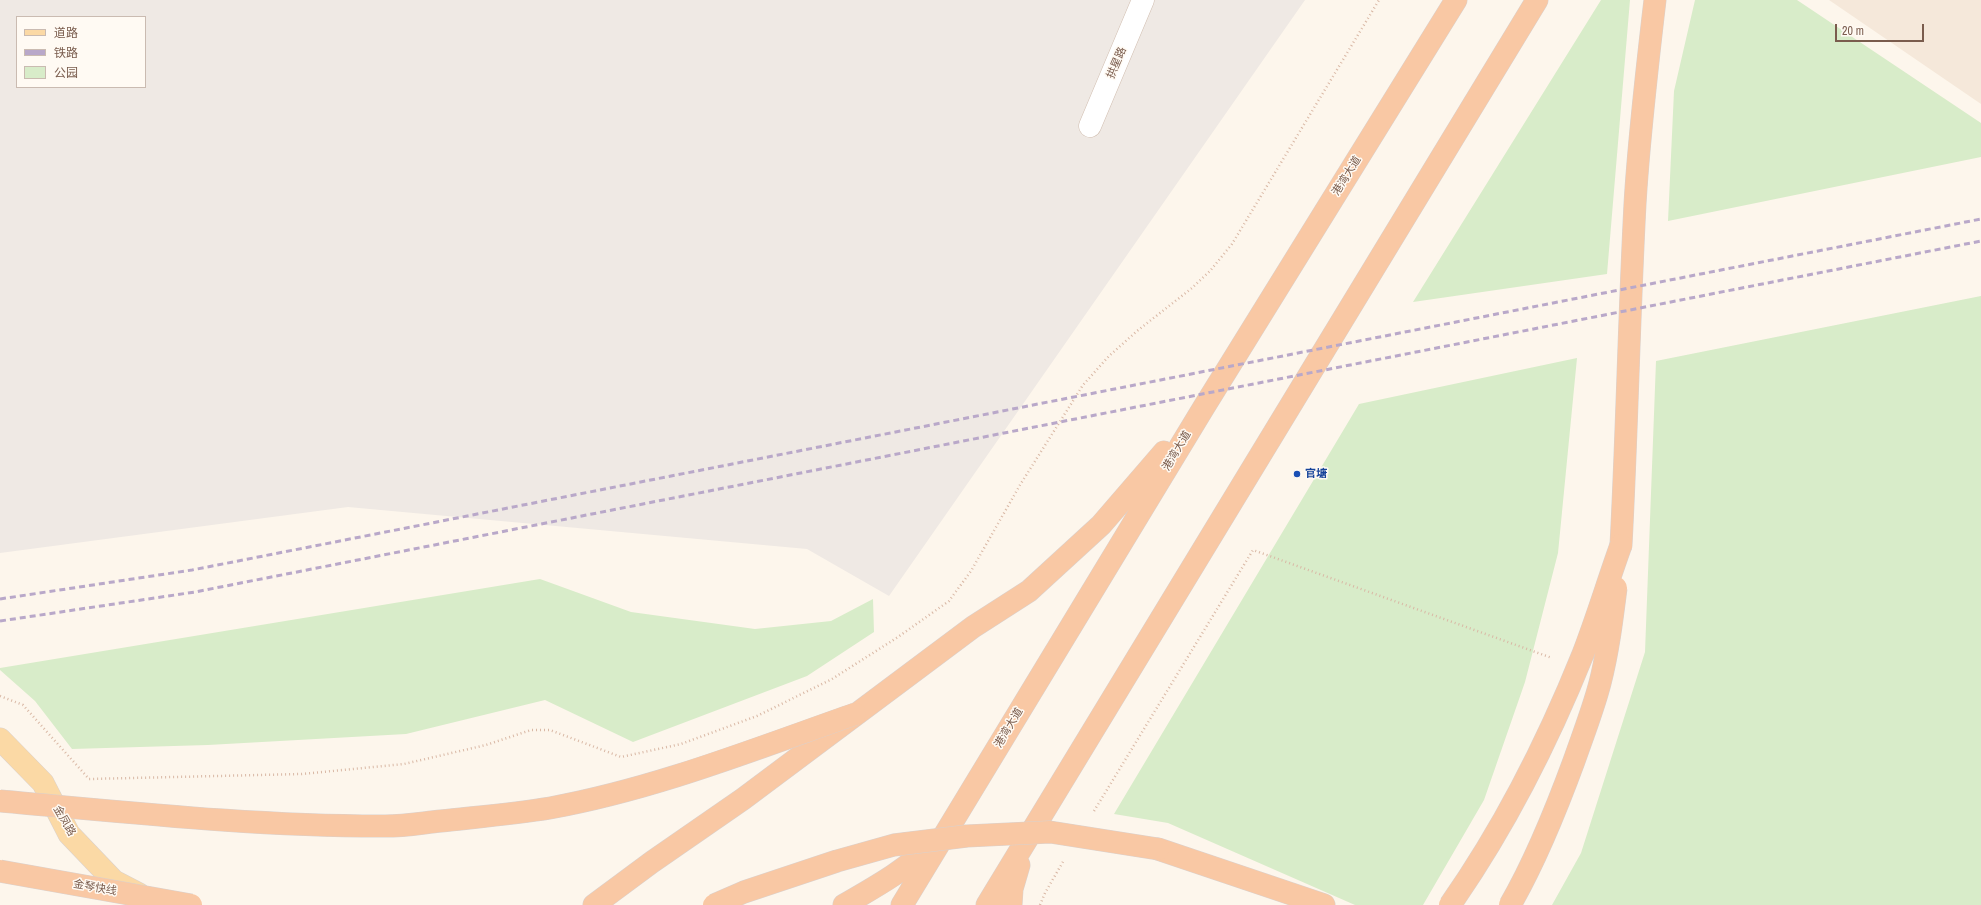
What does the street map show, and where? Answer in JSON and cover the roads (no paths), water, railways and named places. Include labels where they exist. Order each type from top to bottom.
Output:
[{"type":"highway","name":"港湾大道","points":[[902,905],[1204,407],[1456,0]]},
{"type":"highway","points":[[987,905],[1537,0]]},
{"type":"highway","points":[[1510,905],[1538,848],[1563,790],[1600,683],[1609,639],[1621,545],[1628,415],[1635,204],[1646,76],[1655,0]]},
{"type":"highway","points":[[594,905],[652,862],[743,799],[973,627],[1029,592],[1101,525],[1204,407]]},
{"type":"highway","points":[[1450,905],[1463,886],[1530,773],[1583,654],[1621,545]]},
{"type":"highway","points":[[0,801],[197,818],[302,823],[382,826],[441,821],[549,808],[629,791],[707,766],[855,714]]},
{"type":"highway","points":[[844,905],[880,884],[916,860],[949,827]]},
{"type":"highway","points":[[714,905],[744,892],[837,861],[894,845],[967,836],[1050,832],[1158,849],[1324,905]]},
{"type":"highway","points":[[1011,905],[1012,889],[1027,840]]},
{"type":"highway","name":"金琴快线","points":[[0,871],[191,905]]},
{"type":"main road","name":"金凤路","points":[[0,739],[43,783],[69,834],[114,881],[159,905]]},
{"type":"street","name":"拱星路","points":[[1090,126],[1143,0]]},
{"type":"railway","points":[[0,599],[192,570],[1981,219]]},
{"type":"railway","points":[[0,621],[195,592],[1981,241]]},
{"type":"place","name":"官塘","points":[[1297,474]]}]
